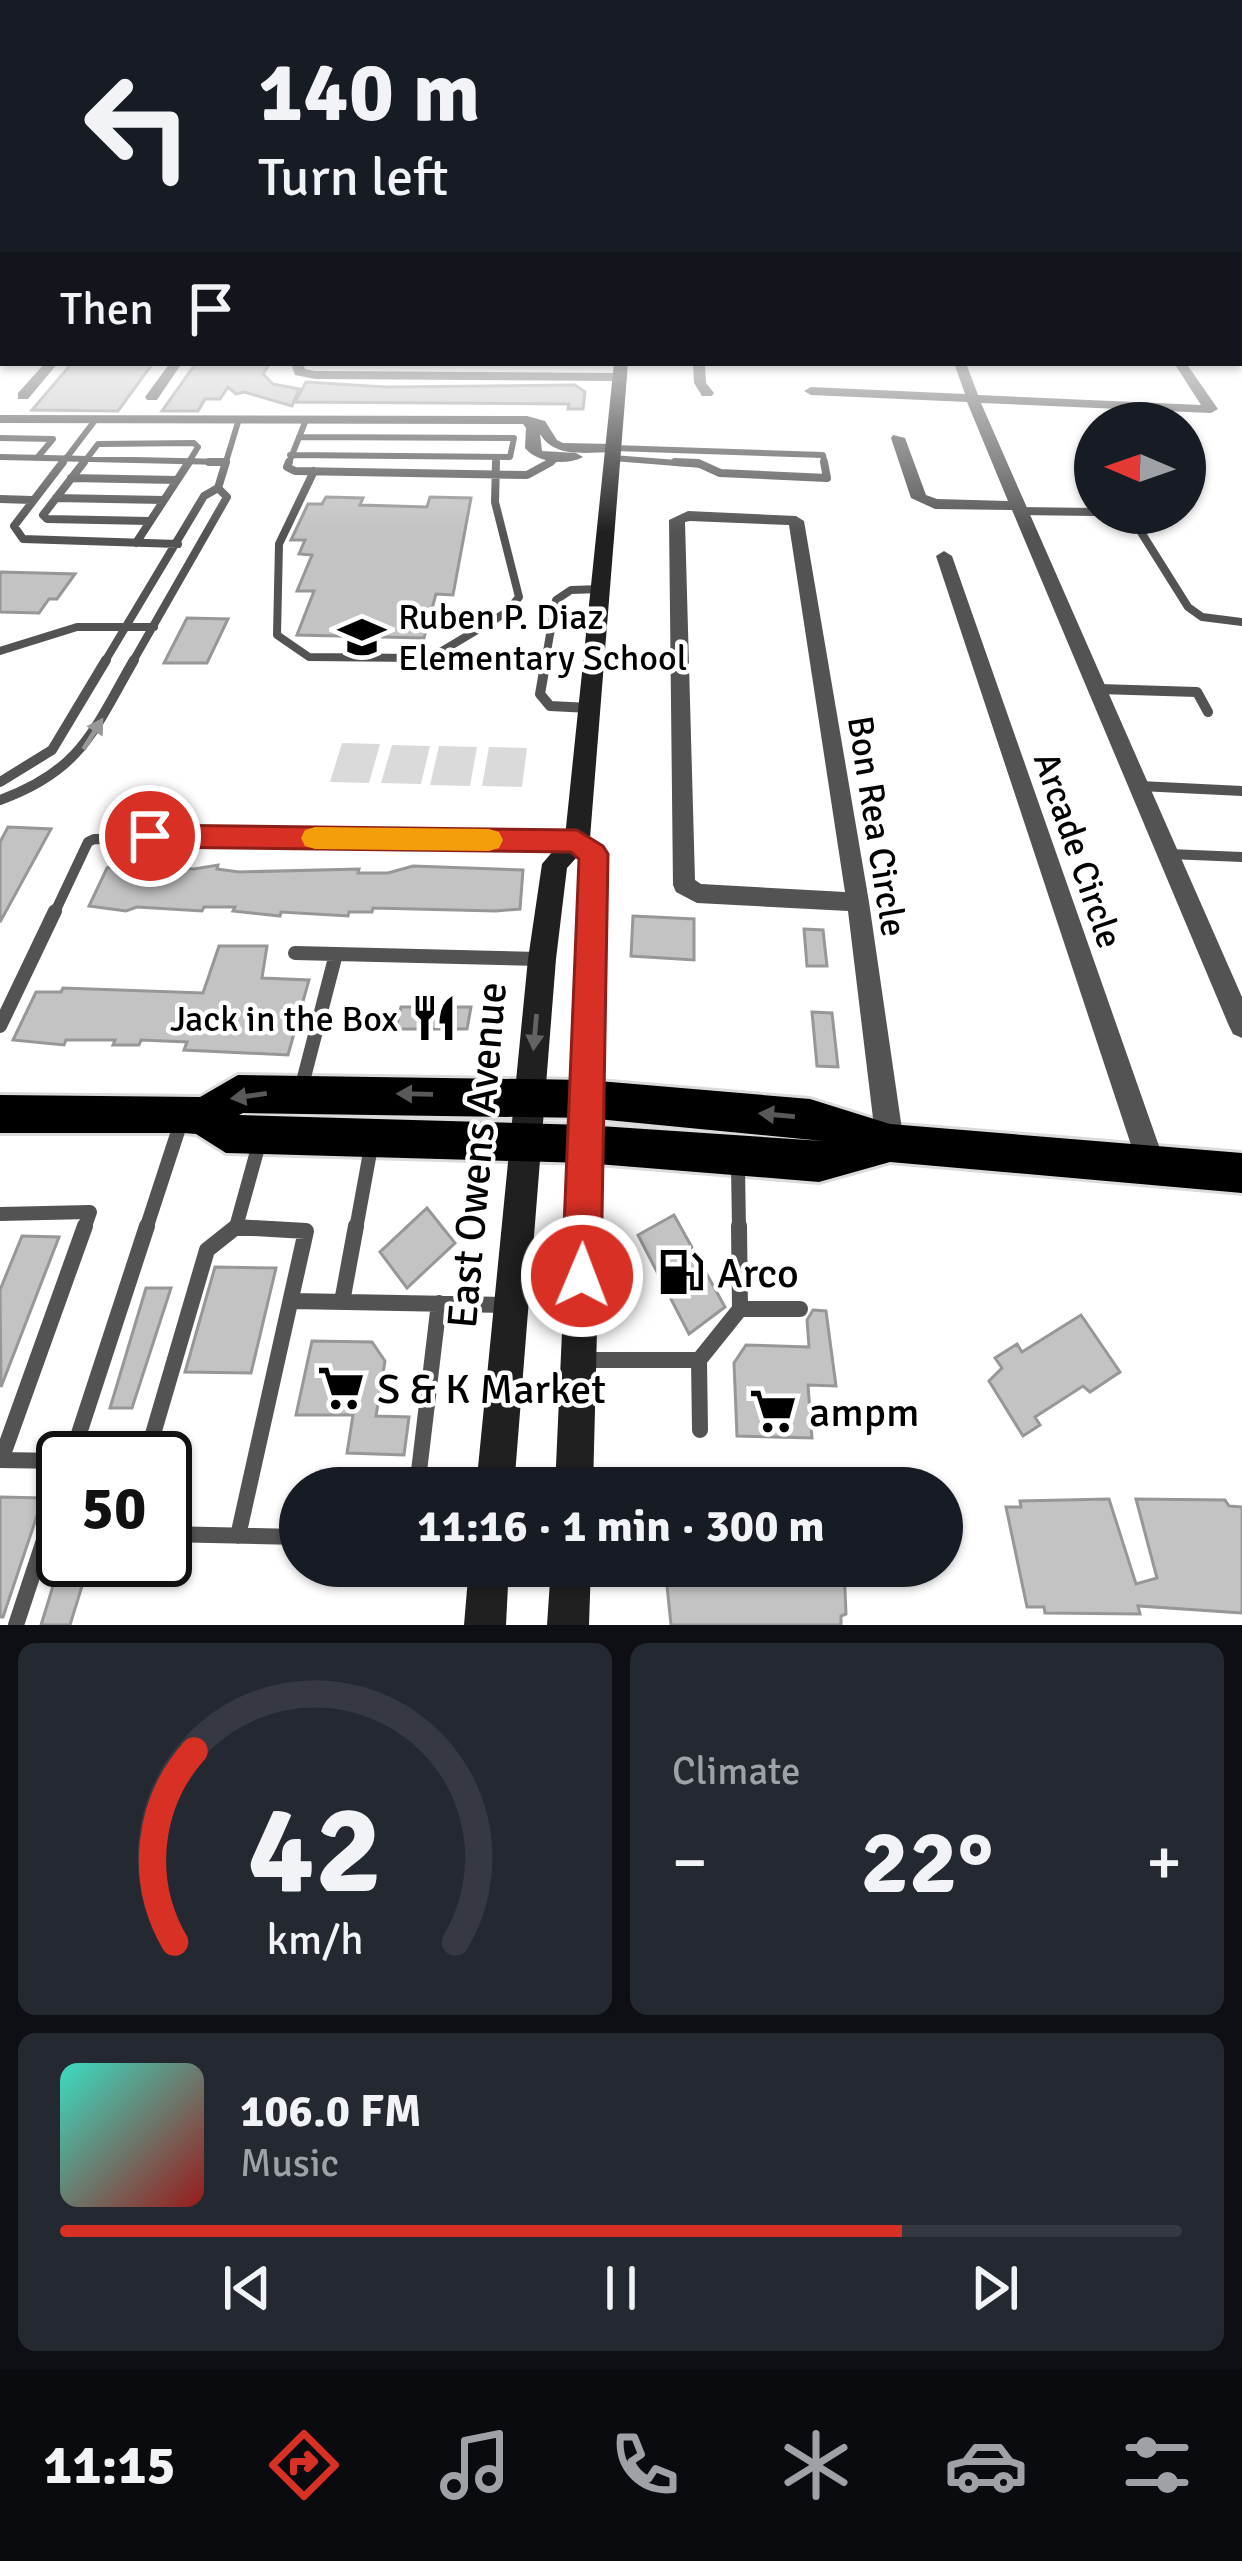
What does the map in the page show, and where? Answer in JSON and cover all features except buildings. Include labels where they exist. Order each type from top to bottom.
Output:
[{"type":"main road","name":"East Owens Avenue","points":[[497,1467],[542,959],[555,864],[577,841],[619,382]]},
{"type":"main road","name":"East Owens Avenue","points":[[575,1467],[596,860],[577,841]]},
{"type":"main road","points":[[0,1114],[194,1115],[238,1094],[529,1095],[810,1118],[890,1143],[1242,1173]]},
{"type":"main road","points":[[194,1115],[226,1134],[585,1144],[819,1162],[890,1143]]},
{"type":"main road","points":[[485,1625],[488,1587]]},
{"type":"main road","points":[[568,1625],[570,1587]]},
{"type":"street","points":[[23,396],[35,382]]},
{"type":"street","points":[[152,397],[163,382]]},
{"type":"street","points":[[700,382],[707,393]]},
{"type":"street","points":[[967,382],[1241,1021]]},
{"type":"street","points":[[811,392],[1211,409],[1193,382]]},
{"type":"street","points":[[0,419],[526,421],[540,424],[552,443],[561,447],[613,453]]},
{"type":"street","points":[[526,421],[533,428],[532,448],[556,459],[613,453]]},
{"type":"street","points":[[898,438],[919,498],[934,504],[1019,508]]},
{"type":"street","name":"Bon Rea Circle","points":[[858,902],[697,893],[683,885],[677,520],[688,516],[796,521],[858,902],[890,1143]]},
{"type":"street","name":"Arcade Circle","points":[[944,556],[1152,1166]]},
{"type":"lane","points":[[96,419],[14,526],[23,539],[178,544]]},
{"type":"lane","points":[[0,782],[52,750],[204,496],[218,488],[239,419]]},
{"type":"lane","points":[[306,420],[287,467],[527,475],[556,459]]},
{"type":"lane","points":[[290,455],[510,457],[514,438],[298,437]]},
{"type":"lane","points":[[0,438],[53,439],[37,458]]},
{"type":"lane","points":[[136,543],[189,461],[197,447],[194,443],[98,444],[43,515],[47,519],[150,521]]},
{"type":"lane","points":[[613,453],[824,455],[827,478],[720,473],[698,463],[613,453]]},
{"type":"lane","points":[[0,457],[225,462]]},
{"type":"lane","points":[[314,471],[279,544],[277,635],[309,657],[419,658],[442,651],[507,613],[520,596],[495,502],[496,457]]},
{"type":"lane","points":[[71,478],[177,480]]},
{"type":"lane","points":[[0,800],[22,792],[79,756],[227,497],[218,488]]},
{"type":"lane","points":[[56,498],[164,500]]},
{"type":"lane","points":[[0,499],[32,500]]},
{"type":"lane","points":[[1019,508],[1074,511]]},
{"type":"lane","points":[[1142,534],[1187,607],[1202,617],[1242,622]]},
{"type":"lane","points":[[590,708],[550,706],[540,694],[556,600],[571,590],[601,589]]},
{"type":"lane","points":[[0,651],[77,627],[154,627]]},
{"type":"lane","points":[[1100,689],[1197,692],[1208,712]]},
{"type":"lane","points":[[1140,786],[1242,791]]},
{"type":"lane","points":[[0,1026],[88,842],[94,839],[577,841]]},
{"type":"lane","points":[[1169,854],[1242,857]]},
{"type":"lane","points":[[295,953],[542,959]]},
{"type":"lane","points":[[300,1093],[336,955]]},
{"type":"lane","points":[[77,1431],[194,1115]]},
{"type":"lane","points":[[154,1431],[207,1250],[236,1227],[262,1135]]},
{"type":"lane","points":[[342,1302],[372,1138]]},
{"type":"lane","points":[[700,1430],[699,1360],[740,1309],[738,1156]]},
{"type":"lane","points":[[2,1218],[90,1212],[0,1460],[36,1459]]},
{"type":"lane","points":[[236,1227],[305,1232],[238,1536]]},
{"type":"lane","points":[[292,1300],[509,1305]]},
{"type":"lane","points":[[419,1467],[439,1303]]},
{"type":"lane","points":[[740,1309],[800,1309]]},
{"type":"lane","points":[[580,1360],[699,1360]]},
{"type":"lane","points":[[192,1535],[279,1537]]},
{"type":"lane","points":[[16,1625],[36,1565]]},
{"type":"shaded area","points":[[342,743],[380,744],[369,783],[330,782]]},
{"type":"shaded area","points":[[392,745],[430,746],[421,784],[381,783]]},
{"type":"shaded area","points":[[439,746],[477,747],[470,786],[430,785]]},
{"type":"shaded area","points":[[489,747],[527,748],[522,787],[482,786]]},
{"type":"slow traffic","points":[[315,838],[489,840]]},
{"type":"place","name":"Ruben P. Diaz Elementary School","points":[[362,637]]},
{"type":"place","name":"Jack in the Box","points":[[434,1018]]},
{"type":"place","name":"Arco","points":[[681,1272]]},
{"type":"place","name":"S & K Market","points":[[341,1388]]},
{"type":"place","name":"ampm","points":[[773,1411]]},
{"type":"route","points":[[150,836],[577,841],[593,854],[582,1276]]}]
